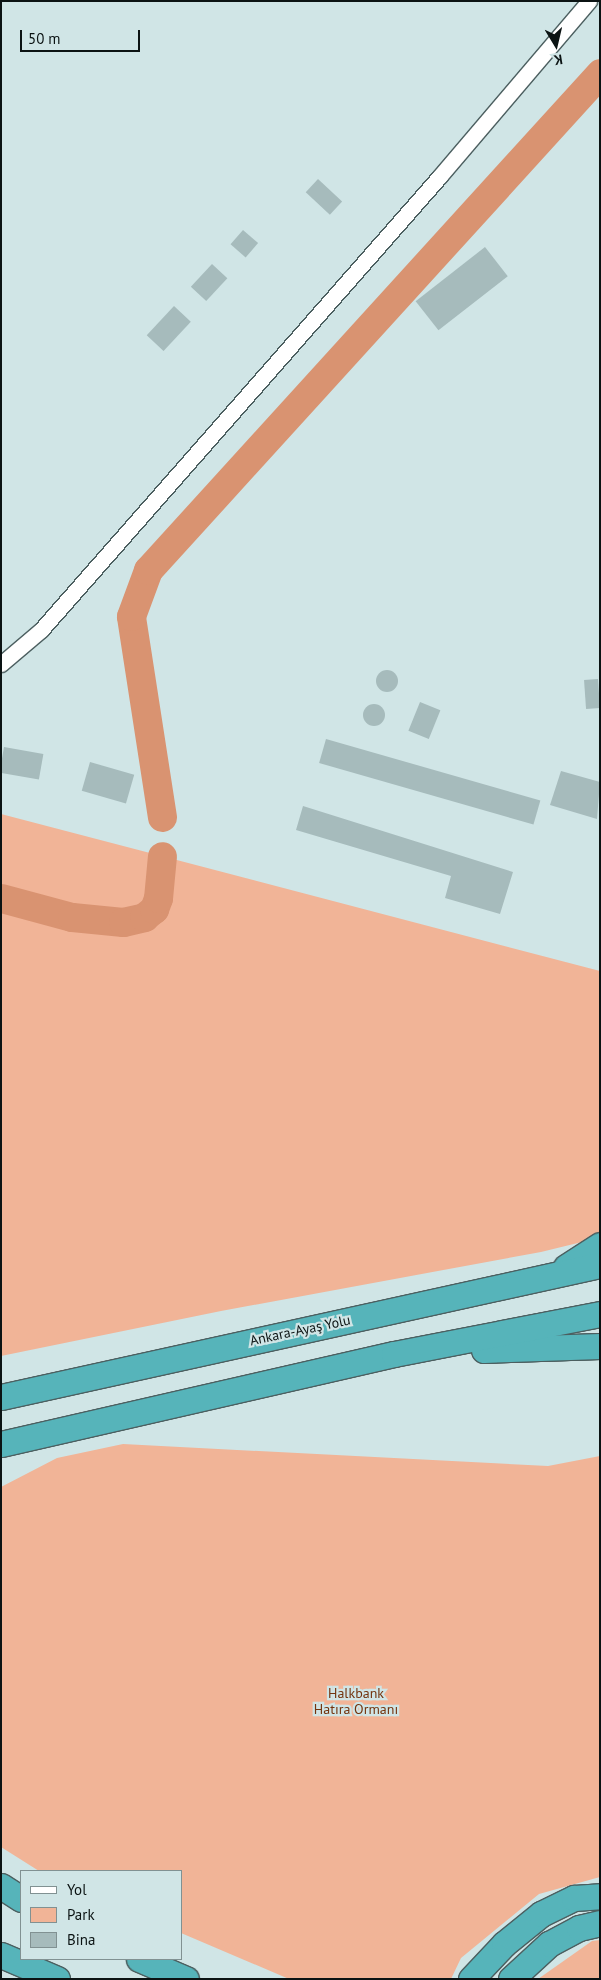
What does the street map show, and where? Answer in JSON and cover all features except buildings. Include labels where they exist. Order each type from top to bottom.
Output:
[{"type":"highway","points":[[552,1275],[600,1245]]},
{"type":"highway","name":"Ankara-Ayaş Yolu","points":[[1,1397],[600,1265]]},
{"type":"highway","points":[[1,1444],[78,1428],[394,1354],[600,1314]]},
{"type":"highway","points":[[394,1354],[600,1346]]},
{"type":"highway","points":[[1,1386],[116,1371]]},
{"type":"highway","points":[[1,1454],[78,1428]]},
{"type":"highway","points":[[1,1886],[20,1898]]},
{"type":"highway","points":[[472,1979],[504,1944],[540,1914],[574,1898],[600,1896]]},
{"type":"highway","points":[[1,1900],[20,1909]]},
{"type":"highway","points":[[511,1979],[549,1944],[579,1928],[600,1923]]},
{"type":"highway","points":[[1,1955],[57,1979]]},
{"type":"highway","points":[[141,1960],[186,1979]]},
{"type":"street","points":[[1,664],[54,616],[440,176],[589,1]]},
{"type":"green space","points":[[1,814],[600,971],[600,1232],[590,1240],[541,1252],[221,1311],[1,1356]]},
{"type":"green space","name":"Halkbank Hatıra Ormanı","points":[[123,1444],[548,1466],[600,1456],[600,1877],[539,1894],[461,1958],[451,1979],[289,1979],[182,1933],[182,1870],[37,1870],[1,1847],[1,1487],[57,1458]]},
{"type":"green space","points":[[600,1940],[600,1979],[538,1979],[592,1941]]},
{"type":"waterway","points":[[162,817],[131,616],[148,570],[600,73]]},
{"type":"waterway","points":[[1,898],[72,917],[123,922],[144,917],[154,909],[158,898],[162,856]]}]
